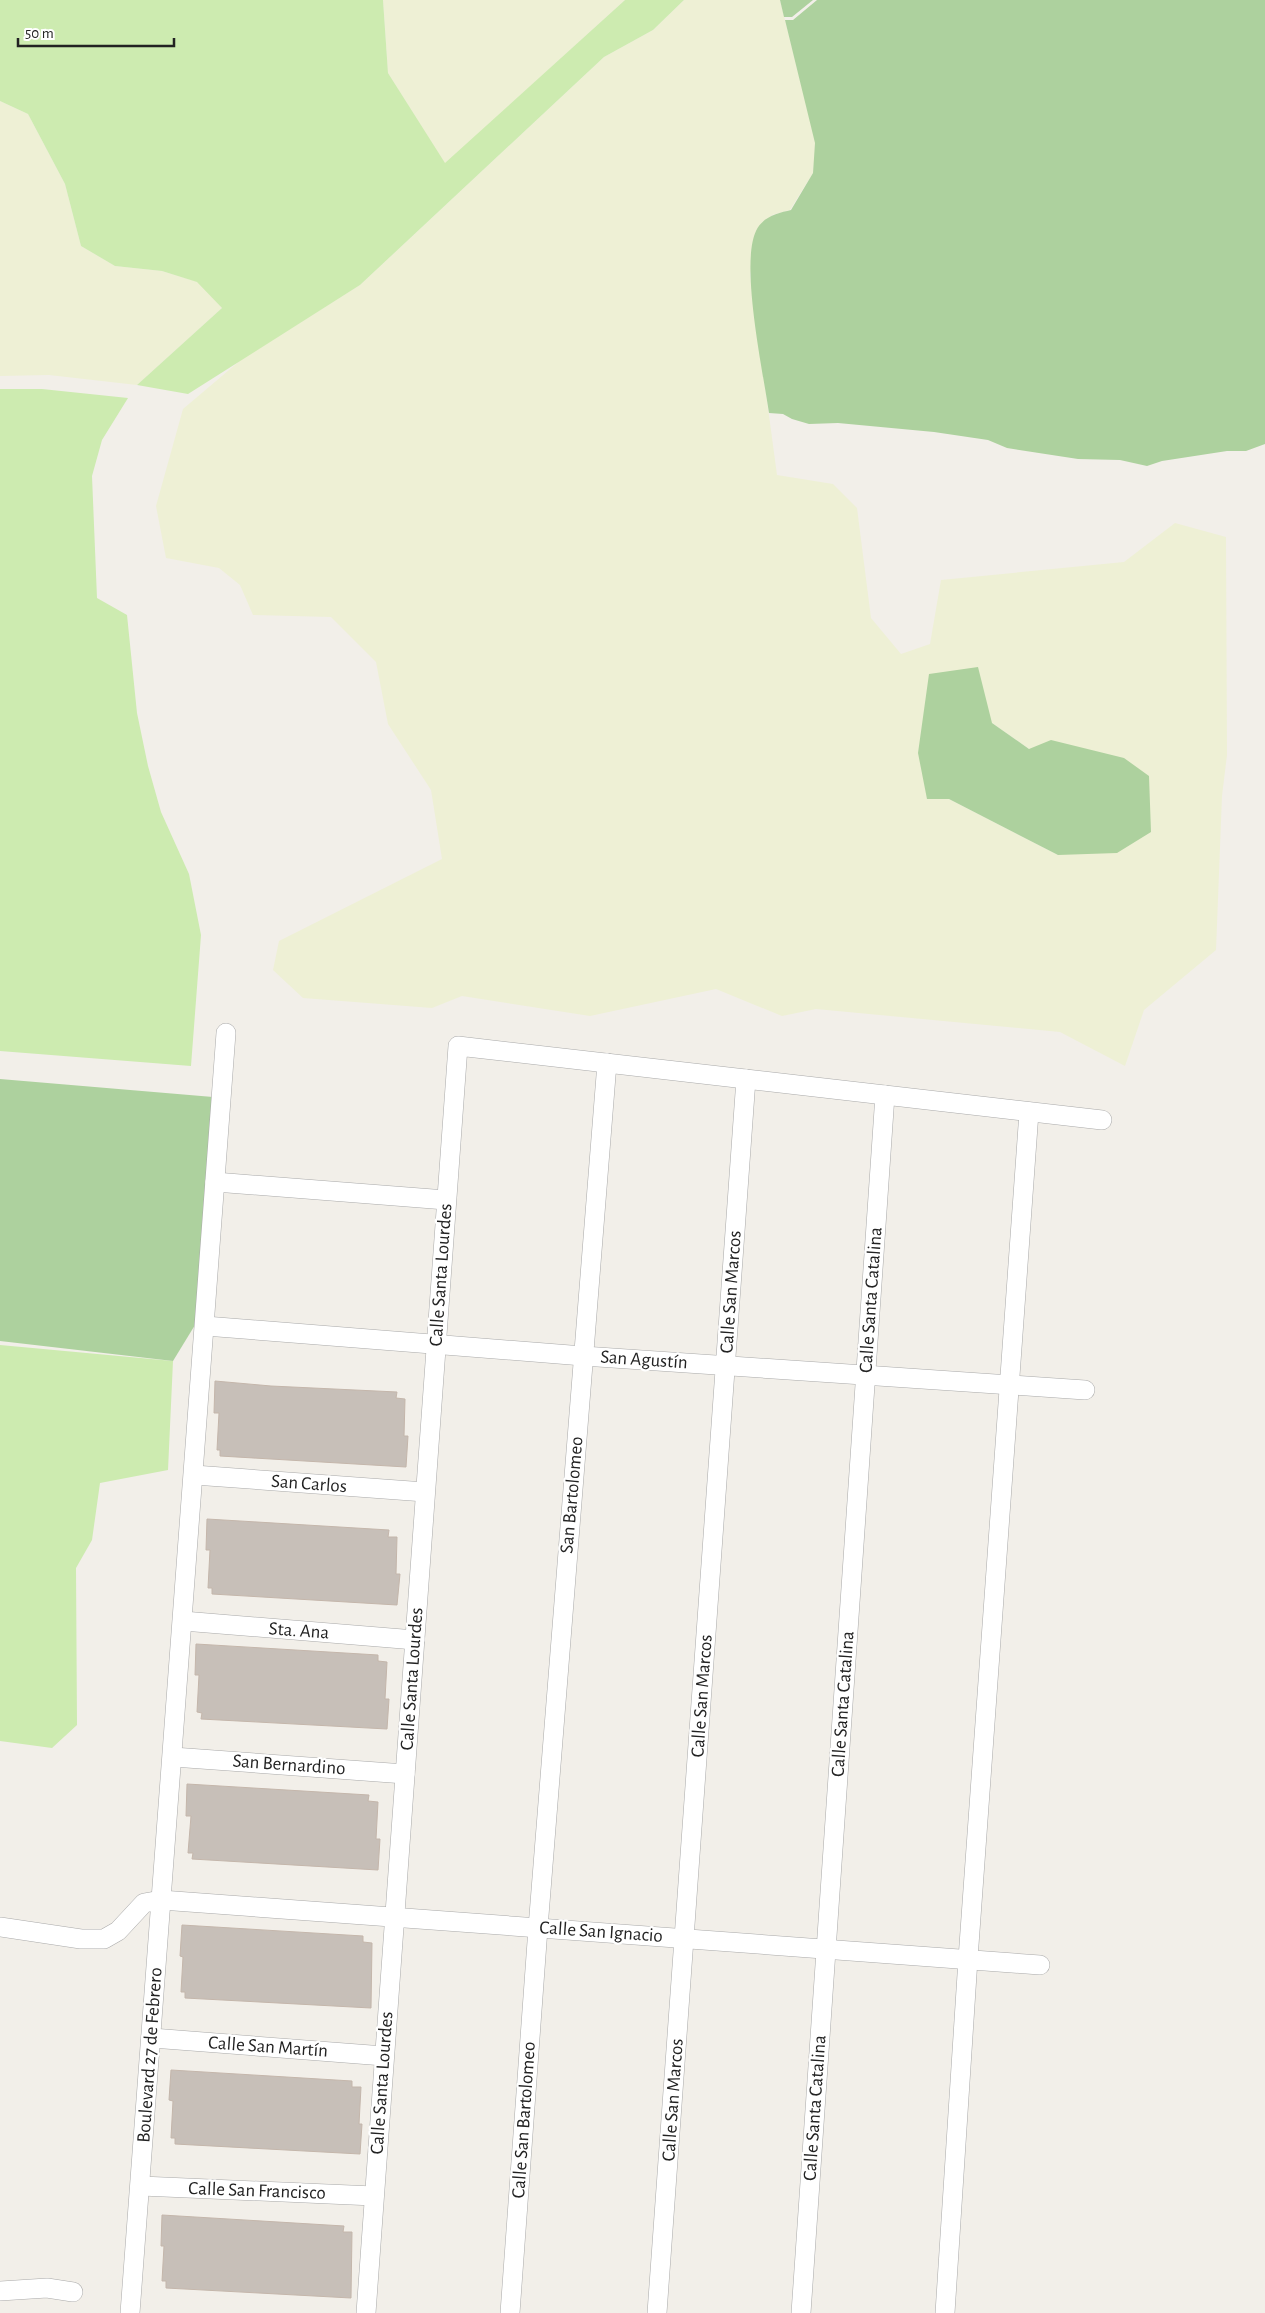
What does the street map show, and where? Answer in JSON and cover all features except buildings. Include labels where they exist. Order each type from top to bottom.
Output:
[{"type":"street","name":"Boulevard 27 de Febrero","points":[[130,2313],[226,1033]]},
{"type":"street","name":"Calle Santa Lourdes","points":[[366,2313],[458,1046],[607,1063]]},
{"type":"street","points":[[607,1063],[1102,1120]]},
{"type":"street","name":"San Bartolomeo","points":[[538,1928],[607,1063]]},
{"type":"street","name":"Calle San Marcos","points":[[658,2313],[746,1079]]},
{"type":"street","name":"Calle Santa Catalina","points":[[801,2313],[885,1096]]},
{"type":"street","points":[[945,2313],[968,1959],[1011,1385],[1029,1112]]},
{"type":"street","points":[[215,1182],[446,1200]]},
{"type":"street","name":"San Agustín","points":[[204,1326],[583,1356],[1085,1390]]},
{"type":"street","name":"San Carlos","points":[[194,1475],[425,1492]]},
{"type":"street","name":"Sta. Ana","points":[[183,1621],[415,1640]]},
{"type":"street","name":"San Bernardino","points":[[173,1757],[405,1774]]},
{"type":"street","points":[[0,1926],[81,1938],[104,1939],[118,1932],[144,1903],[162,1900]]},
{"type":"street","name":"Calle San Ignacio","points":[[162,1900],[1040,1965]]},
{"type":"street","name":"Calle San Bartolomeo","points":[[510,2313],[538,1928]]},
{"type":"street","name":"Calle San Martín","points":[[152,2038],[384,2056]]},
{"type":"street","name":"Calle San Francisco","points":[[141,2186],[374,2196]]},
{"type":"street","points":[[0,2291],[47,2288],[73,2292]]},
{"type":"green space","points":[[0,0],[383,0],[388,73],[445,163],[625,0],[684,0],[653,30],[604,57],[360,285],[188,394],[137,385],[222,308],[197,282],[162,271],[115,266],[81,246],[65,184],[28,114],[0,101]]},
{"type":"green space","points":[[383,0],[625,0],[445,164],[388,73]]},
{"type":"green space","points":[[684,0],[780,0],[816,144],[813,173],[790,210],[772,215],[750,274],[777,475],[833,484],[857,508],[871,618],[901,654],[930,644],[941,580],[1124,562],[1175,523],[1226,537],[1227,755],[1222,796],[1216,950],[1144,1010],[1125,1066],[1060,1032],[816,1009],[782,1016],[716,989],[590,1016],[462,996],[432,1008],[303,998],[273,970],[279,941],[442,859],[431,790],[388,724],[376,662],[331,617],[253,615],[240,585],[219,568],[166,558],[156,506],[183,409],[242,359],[360,285],[604,57],[653,30]],"holes":[[[992,723],[1029,749],[1058,855],[949,799]]]},
{"type":"green space","points":[[780,0],[813,0],[792,17],[784,17]]},
{"type":"green space","points":[[817,0],[1265,0],[1265,444],[1246,451],[1227,451],[1162,461],[1147,466],[1120,460],[1078,459],[1007,448],[988,440],[934,432],[838,423],[809,424],[783,414],[769,413],[754,319],[750,268],[752,247],[756,231],[762,222],[771,216],[791,210],[813,173],[815,143],[785,20],[793,20]]},
{"type":"green space","points":[[0,101],[28,114],[65,184],[81,246],[115,266],[162,271],[198,282],[222,308],[137,385],[49,375],[0,376]]},
{"type":"green space","points":[[0,389],[42,389],[128,398],[102,440],[92,476],[97,598],[127,615],[137,713],[148,766],[161,812],[189,874],[201,935],[191,1066],[0,1051]]},
{"type":"green space","points":[[978,667],[992,723],[1029,749],[1051,740],[1124,758],[1149,776],[1151,832],[1117,853],[1058,855],[949,799],[927,799],[918,753],[929,674]]},
{"type":"green space","points":[[0,1079],[213,1097],[195,1325],[173,1361],[0,1341]]},
{"type":"green space","points":[[0,1345],[173,1361],[168,1470],[100,1483],[92,1540],[76,1568],[77,1725],[52,1748],[0,1741]]}]
